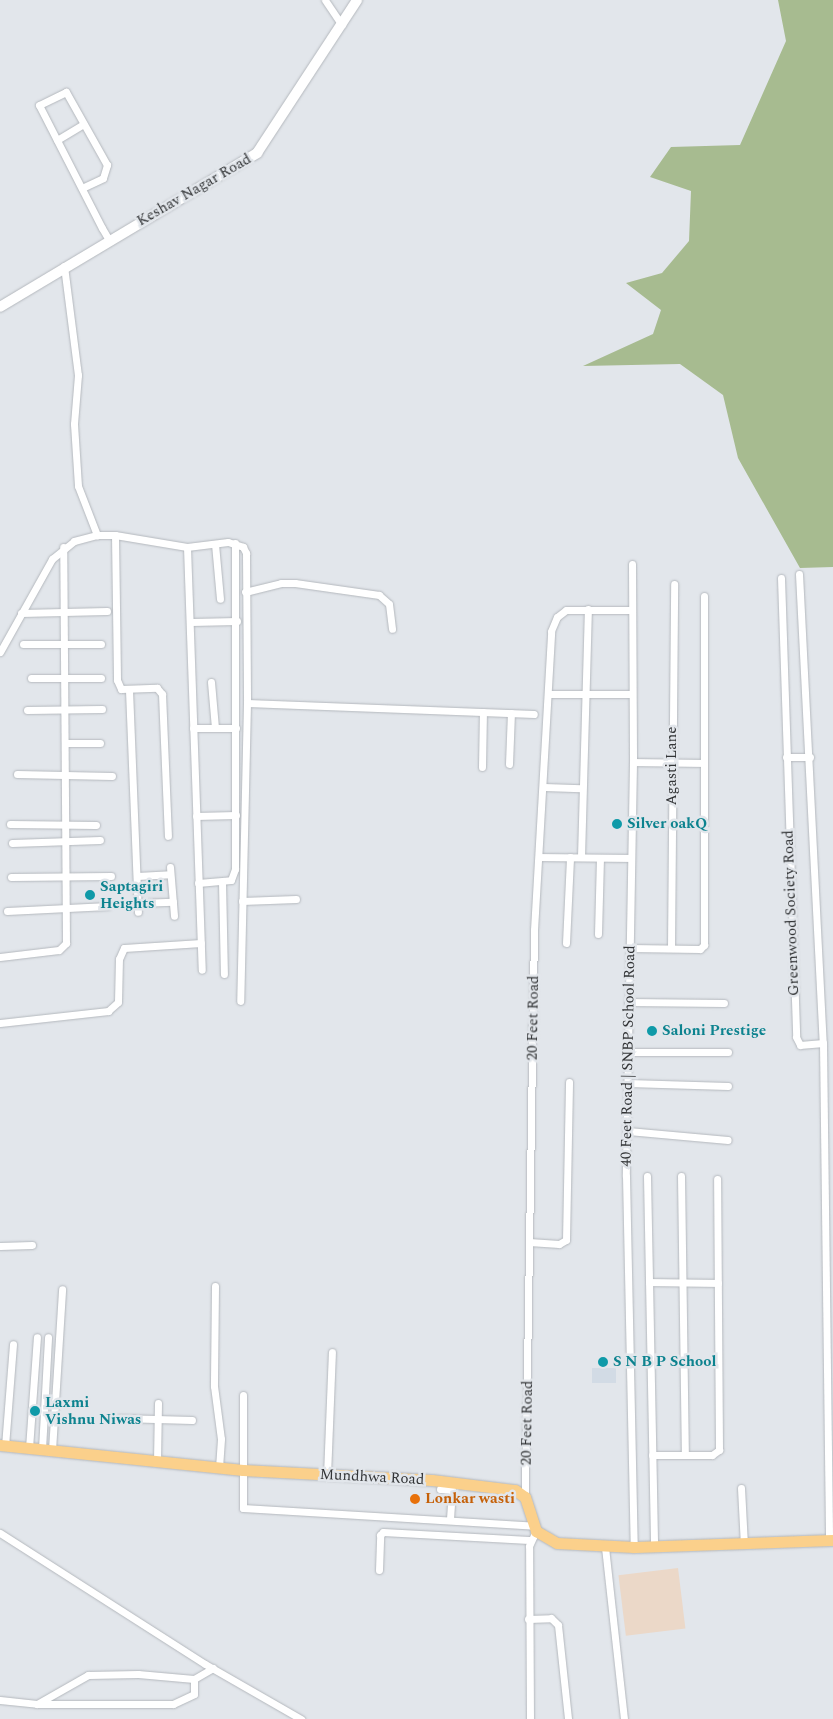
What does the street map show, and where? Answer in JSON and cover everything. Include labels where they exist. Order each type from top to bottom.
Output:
[{"type":"main road","name":"Mundhwa Road","points":[[2,1445],[243,1470],[432,1480],[515,1490],[525,1498]]},
{"type":"main road","points":[[525,1498],[533,1532],[557,1543],[634,1547],[831,1540]]},
{"type":"street","points":[[325,0],[342,25]]},
{"type":"street","name":"Keshav Nagar Road","points":[[0,307],[64,266],[257,153],[357,0]]},
{"type":"street","points":[[82,188],[103,178],[108,170],[66,92],[39,104],[57,140],[109,240]]},
{"type":"street","points":[[57,140],[84,124]]},
{"type":"street","points":[[64,266],[78,374],[74,424],[78,486],[97,535]]},
{"type":"street","points":[[115,535],[118,686],[128,690],[157,688],[162,694],[168,836]]},
{"type":"street","points":[[0,652],[52,559],[63,547],[84,537],[115,535],[186,547],[235,543],[243,547],[246,553],[246,703],[240,1001]]},
{"type":"street","points":[[198,883],[231,880],[234,874],[237,620],[235,543]]},
{"type":"street","points":[[215,544],[220,599]]},
{"type":"street","points":[[0,957],[64,948],[68,843],[63,677],[63,547]]},
{"type":"street","points":[[186,547],[191,622],[202,970]]},
{"type":"street","name":"40 Feet Road | SNBP School Road","points":[[632,564],[633,762],[626,1186],[634,1547]]},
{"type":"street","name":"Greenwood Society Road","points":[[799,574],[810,757],[823,1043],[831,1540]]},
{"type":"street","name":"Greenwood Society Road","points":[[781,578],[796,1037],[800,1045],[823,1043]]},
{"type":"street","points":[[245,592],[280,583],[295,583],[379,595],[389,604],[392,629]]},
{"type":"street","name":"Agasti Lane","points":[[671,948],[674,584]]},
{"type":"street","points":[[630,948],[700,949],[704,945],[704,596]]},
{"type":"street","points":[[581,857],[583,694],[588,609]]},
{"type":"street","name":"20 Feet Road","points":[[525,1498],[534,930],[553,622],[566,610],[632,610]]},
{"type":"street","points":[[21,613],[107,611]]},
{"type":"street","points":[[191,622],[237,620]]},
{"type":"street","points":[[24,644],[101,644]]},
{"type":"street","points":[[31,678],[101,678]]},
{"type":"street","points":[[211,682],[215,728]]},
{"type":"street","points":[[128,690],[138,912]]},
{"type":"street","points":[[548,694],[632,694]]},
{"type":"street","points":[[246,703],[534,714]]},
{"type":"street","points":[[28,710],[102,709]]},
{"type":"street","points":[[482,767],[484,712]]},
{"type":"street","points":[[509,764],[511,713]]},
{"type":"street","points":[[193,728],[236,728]]},
{"type":"street","points":[[66,743],[100,743]]},
{"type":"street","points":[[786,758],[810,757]]},
{"type":"street","points":[[633,762],[703,763]]},
{"type":"street","points":[[17,774],[112,776]]},
{"type":"street","points":[[544,787],[581,788]]},
{"type":"street","points":[[196,816],[236,815]]},
{"type":"street","points":[[10,824],[96,825]]},
{"type":"street","points":[[12,843],[68,843],[100,840]]},
{"type":"street","points":[[540,857],[631,858]]},
{"type":"street","points":[[566,943],[570,857]]},
{"type":"street","points":[[598,934],[600,858]]},
{"type":"street","points":[[137,876],[170,870],[174,916]]},
{"type":"street","points":[[11,877],[111,876]]},
{"type":"street","points":[[222,882],[224,974]]},
{"type":"street","points":[[242,902],[296,899]]},
{"type":"street","points":[[137,903],[172,902]]},
{"type":"street","points":[[7,911],[47,911],[67,906],[108,906]]},
{"type":"street","points":[[0,1024],[108,1011],[118,1002],[119,959],[124,948],[200,943]]},
{"type":"street","points":[[628,1002],[724,1003]]},
{"type":"street","points":[[629,1052],[728,1052]]},
{"type":"street","points":[[530,1242],[559,1244],[566,1240],[569,1082]]},
{"type":"street","points":[[628,1083],[728,1086]]},
{"type":"street","points":[[628,1131],[728,1140]]},
{"type":"street","points":[[647,1176],[654,1546]]},
{"type":"street","points":[[681,1176],[685,1455]]},
{"type":"street","points":[[652,1455],[712,1455],[719,1450],[717,1180]]},
{"type":"street","points":[[0,1246],[32,1245]]},
{"type":"street","points":[[649,1282],[718,1283]]},
{"type":"street","points":[[215,1286],[214,1386],[222,1439],[219,1468]]},
{"type":"street","points":[[47,1450],[62,1289]]},
{"type":"street","points":[[29,1448],[36,1336]]},
{"type":"street","points":[[47,1450],[48,1337]]},
{"type":"street","points":[[2,1445],[13,1344]]},
{"type":"street","points":[[326,1475],[332,1352]]},
{"type":"street","points":[[243,1395],[243,1508],[450,1520],[533,1532]]},
{"type":"street","points":[[158,1403],[158,1461]]},
{"type":"street","points":[[119,1418],[192,1420]]},
{"type":"street","points":[[740,1488],[744,1544]]},
{"type":"street","points":[[440,1490],[452,1490],[450,1520]]},
{"type":"street","points":[[379,1570],[380,1535],[383,1532],[533,1532]]},
{"type":"street","points":[[530,1719],[528,1620],[533,1532]]},
{"type":"street","points":[[0,1533],[213,1668],[301,1719]]},
{"type":"street","points":[[605,1546],[624,1719]]},
{"type":"street","points":[[528,1620],[551,1618],[558,1626],[568,1719]]},
{"type":"street","points":[[37,1704],[88,1675],[138,1674],[194,1678],[213,1668]]},
{"type":"street","points":[[0,1700],[37,1704],[173,1704],[194,1694],[194,1678]]},
{"type":"shaded area","points":[[592,1368],[616,1368],[616,1383],[592,1383]]},
{"type":"shaded area","points":[[678,1568],[685,1629],[626,1636],[618,1575]]},
{"type":"green space","points":[[778,0],[833,0],[833,567],[800,568],[738,458],[723,395],[680,364],[583,366],[653,334],[661,310],[626,283],[662,273],[689,241],[691,191],[650,177],[671,147],[740,145],[786,41]]},
{"type":"place","name":"Silver oakQ","points":[[617,824]]},
{"type":"place","name":"Saptagiri Heights","points":[[90,895]]},
{"type":"place","name":"Saloni Prestige","points":[[652,1031]]},
{"type":"place","name":"S N B P School","points":[[603,1362]]},
{"type":"place","name":"Laxmi Vishnu Niwas","points":[[35,1411]]},
{"type":"place","name":"Lonkar wasti","points":[[415,1499]]}]
